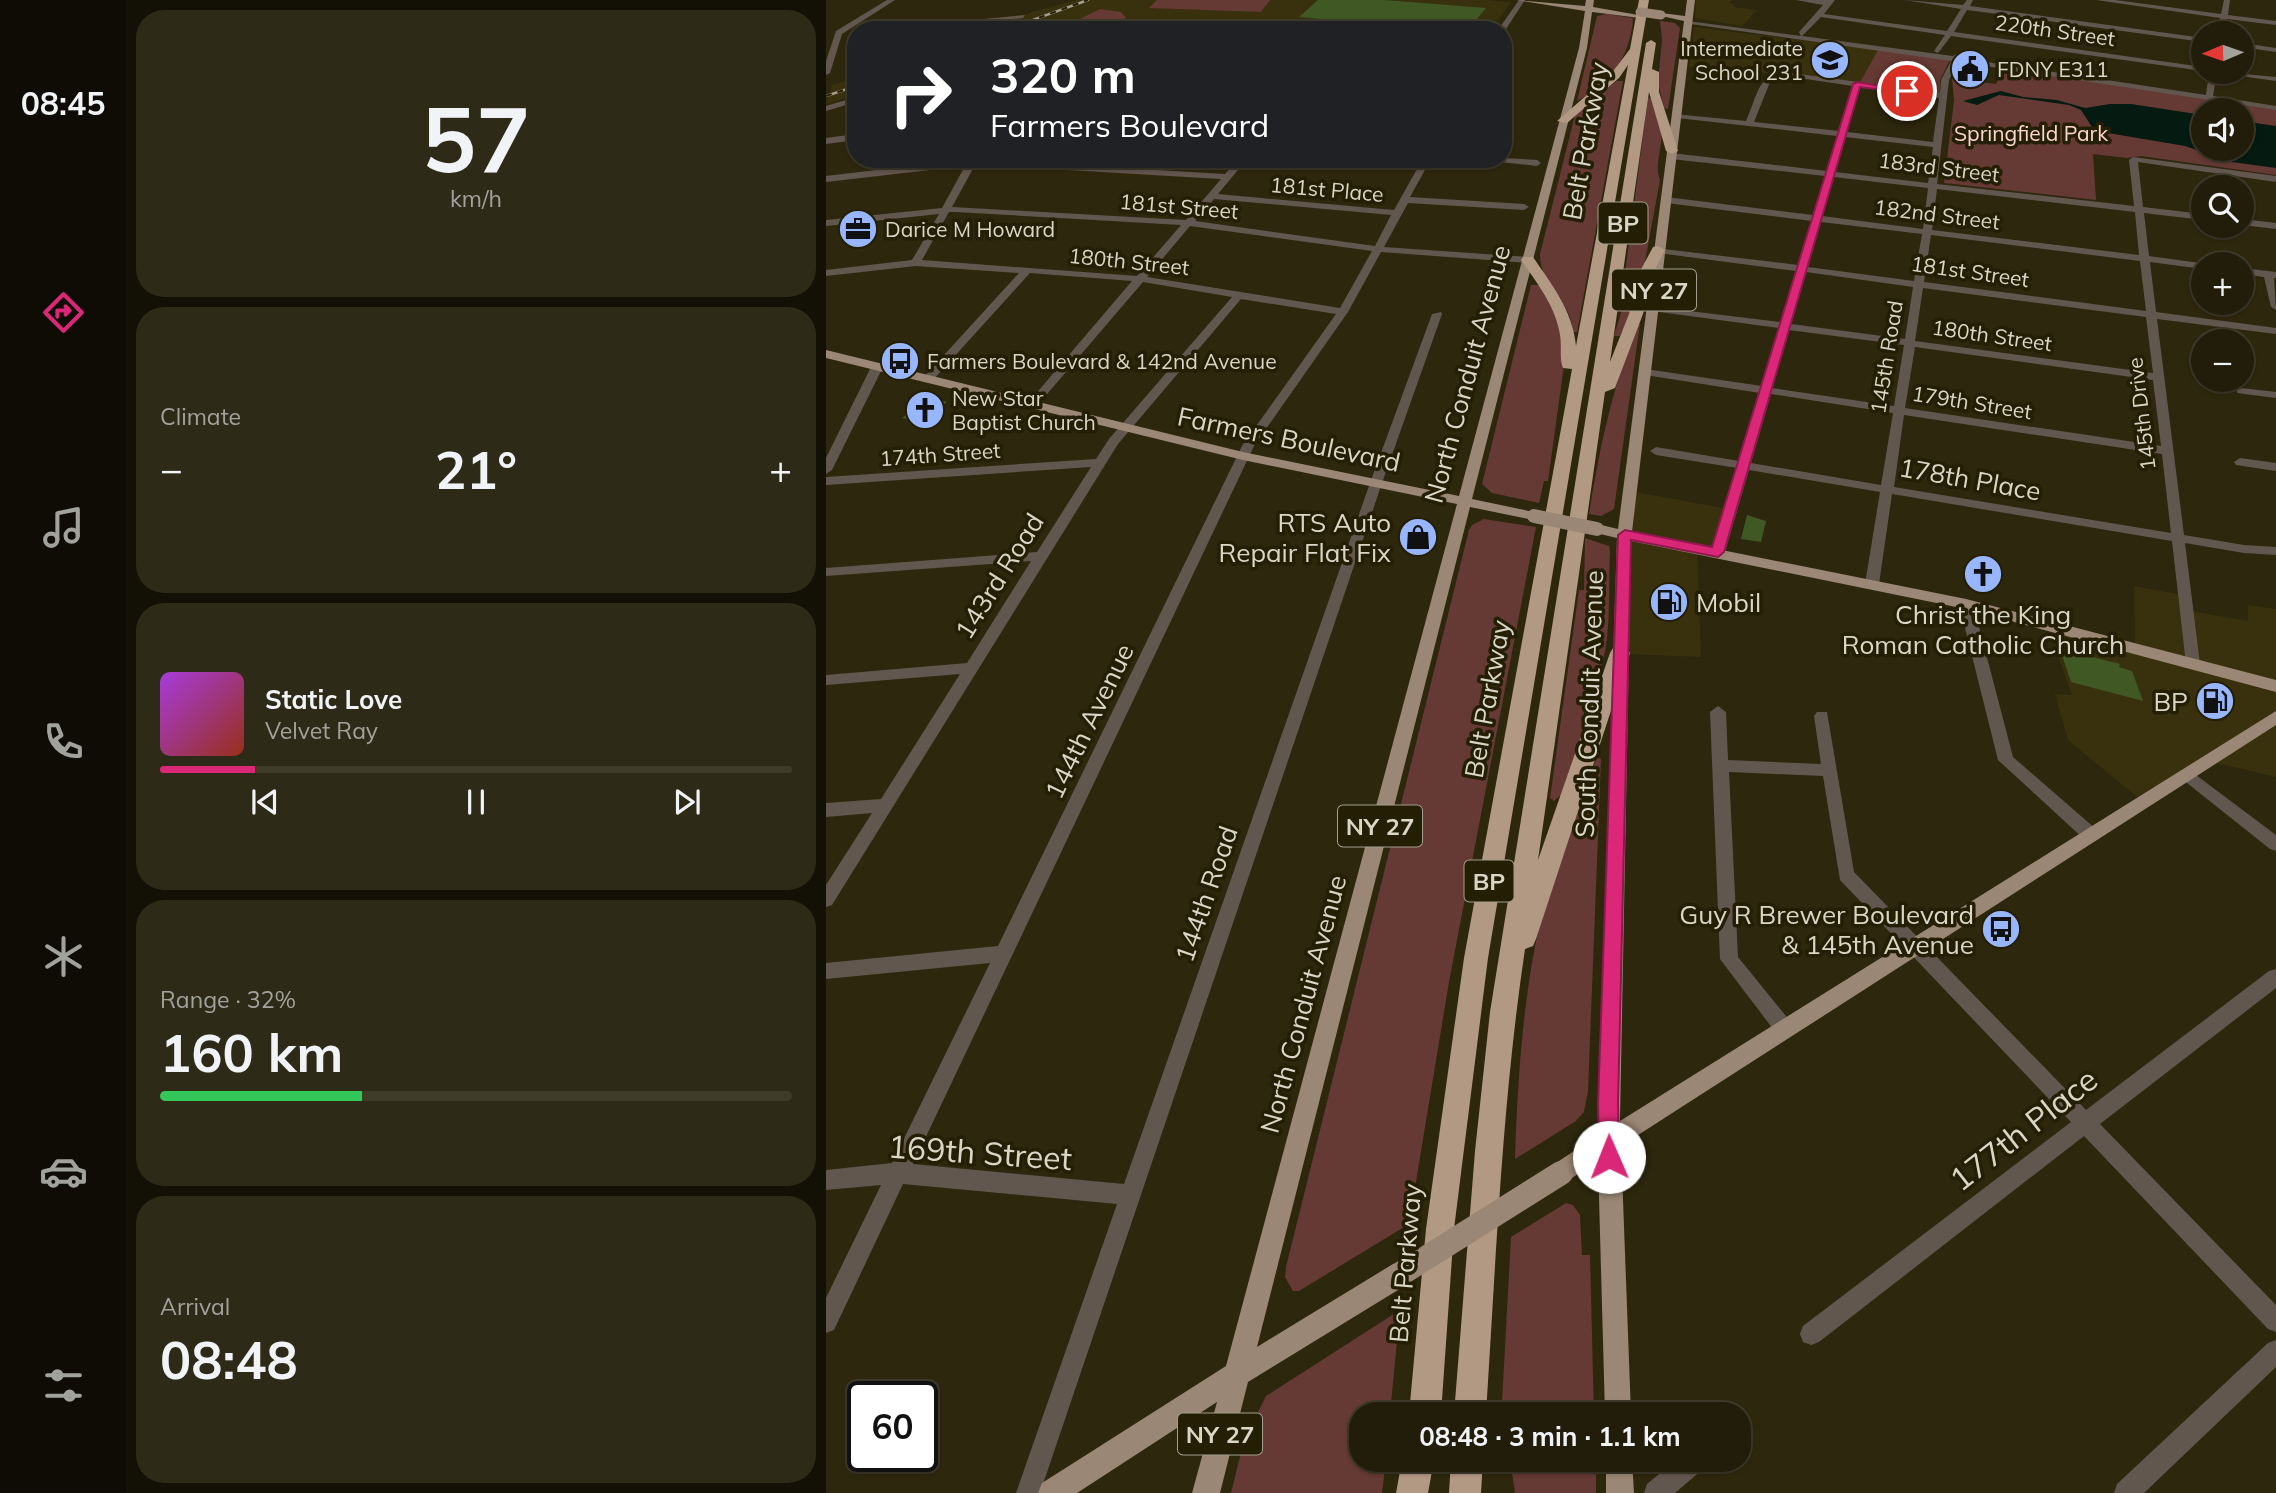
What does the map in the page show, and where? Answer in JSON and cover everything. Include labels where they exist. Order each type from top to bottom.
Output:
[{"type":"highway","name":"Belt Parkway","points":[[1471,1402],[1489,1151],[1503,1012],[1591,426],[1643,45],[1644,0]]},
{"type":"highway","name":"Belt Parkway","points":[[1426,1402],[1440,1229],[1466,1020],[1566,439],[1643,45],[1657,0]]},
{"type":"highway","points":[[1563,121],[1619,72],[1643,45],[1654,66],[1653,87],[1671,153]]},
{"type":"highway","points":[[1591,426],[1636,314],[1645,275],[1658,250]]},
{"type":"highway","points":[[1528,260],[1560,308],[1567,326],[1569,352],[1566,439]]},
{"type":"highway","points":[[1503,1012],[1551,849],[1599,719],[1619,653]]},
{"type":"highway","points":[[1412,1493],[1416,1472]]},
{"type":"highway","points":[[1418,1493],[1419,1472]]},
{"type":"highway","points":[[1465,1493],[1466,1472]]},
{"type":"main road","points":[[1522,0],[1590,5]]},
{"type":"main road","points":[[1553,0],[1688,21]]},
{"type":"main road","name":"South Conduit Avenue","points":[[1618,1402],[1608,1141],[1619,653],[1625,535],[1690,0]]},
{"type":"main road","name":"North Conduit Avenue","points":[[1206,1493],[1528,260],[1585,39],[1590,5]]},
{"type":"main road","name":"Farmers Boulevard","points":[[826,354],[1243,456],[1966,604],[2276,685]]},
{"type":"main road","points":[[1052,1493],[1235,1375],[1560,1173],[1783,1027],[1917,946],[2276,717]]},
{"type":"main road","points":[[1619,1472],[1620,1493]]},
{"type":"street","points":[[862,21],[892,0]]},
{"type":"street","points":[[1507,21],[1522,0]]},
{"type":"street","points":[[1799,0],[1830,2]]},
{"type":"street","points":[[1908,0],[2191,38]]},
{"type":"street","points":[[1938,51],[1970,0]]},
{"type":"street","points":[[2099,0],[2276,23]]},
{"type":"street","points":[[2223,21],[2227,0]]},
{"type":"street","points":[[1802,34],[1830,2]]},
{"type":"street","name":"220th Street","points":[[1819,15],[2191,67]]},
{"type":"street","points":[[969,21],[1023,16]]},
{"type":"street","points":[[1688,21],[1938,51],[1957,57]]},
{"type":"street","points":[[1688,21],[1957,57],[2209,95],[2276,108]]},
{"type":"street","points":[[826,73],[832,42],[847,32]]},
{"type":"street","points":[[2254,47],[2276,50]]},
{"type":"street","name":"145th Road","points":[[1872,584],[1927,232],[1945,80],[1957,57]]},
{"type":"street","points":[[1749,124],[1767,81],[1776,76],[1799,76],[1945,96]]},
{"type":"street","points":[[2254,76],[2276,79]]},
{"type":"street","points":[[1718,552],[1857,84]]},
{"type":"street","points":[[2209,95],[2211,84]]},
{"type":"street","points":[[2209,95],[2276,102]]},
{"type":"street","points":[[826,109],[847,103]]},
{"type":"street","points":[[1677,116],[1938,145]]},
{"type":"street","points":[[826,141],[847,138]]},
{"type":"street","name":"183rd Street","points":[[1671,153],[2191,216]]},
{"type":"street","name":"145th Drive","points":[[2193,664],[2133,160],[2276,179]]},
{"type":"street","points":[[1512,161],[1537,163]]},
{"type":"street","points":[[826,179],[916,168]]},
{"type":"street","points":[[916,262],[969,168]]},
{"type":"street","points":[[1085,168],[1228,177]]},
{"type":"street","points":[[1032,405],[1236,168]]},
{"type":"street","name":"144th Avenue","points":[[826,1322],[1248,446],[1343,312],[1422,168]]},
{"type":"street","name":"181st Place","points":[[1211,196],[1402,206],[1524,207]]},
{"type":"street","name":"182nd Street","points":[[1666,200],[2191,265]]},
{"type":"street","name":"181st Street","points":[[826,223],[946,210],[1188,223],[1378,249],[1528,260]]},
{"type":"street","points":[[2254,223],[2276,226]]},
{"type":"street","name":"181st Street","points":[[1658,250],[2276,331]]},
{"type":"street","name":"180th Street","points":[[826,273],[916,262],[1027,270],[1140,279],[1343,312]]},
{"type":"street","points":[[928,379],[1027,270]]},
{"type":"street","points":[[2254,272],[2272,274],[2276,307]]},
{"type":"street","name":"143rd Road","points":[[826,900],[1098,463],[1239,295]]},
{"type":"street","name":"180th Street","points":[[1652,307],[2160,377]]},
{"type":"street","name":"144th Road","points":[[1028,1493],[1129,1195],[1437,314]]},
{"type":"street","points":[[826,470],[877,367]]},
{"type":"street","name":"179th Street","points":[[1645,372],[2168,451]]},
{"type":"street","points":[[2250,392],[2276,395]]},
{"type":"street","name":"178th Place","points":[[1656,451],[2244,549],[2276,551]]},
{"type":"street","points":[[2240,462],[2276,467]]},
{"type":"street","name":"174th Street","points":[[826,481],[1098,463]]},
{"type":"street","points":[[826,572],[1040,556]]},
{"type":"street","points":[[1966,604],[2006,760],[2091,835]]},
{"type":"street","points":[[826,680],[971,668]]},
{"type":"street","points":[[1718,712],[1730,959],[1783,1027]]},
{"type":"street","points":[[1822,716],[1846,874],[2276,1321]]},
{"type":"street","points":[[1720,766],[1830,770]]},
{"type":"street","points":[[2188,775],[2276,844]]},
{"type":"street","points":[[826,810],[885,805]]},
{"type":"street","points":[[826,971],[1005,953]]},
{"type":"street","name":"177th Place","points":[[1811,1334],[2276,977]]},
{"type":"street","name":"169th Street","points":[[826,1181],[898,1173],[1129,1195]]},
{"type":"street","points":[[2126,1493],[2276,1351]]},
{"type":"street","points":[[1656,1493],[1680,1472]]},
{"type":"shaded area","points":[[1076,0],[1511,2],[1497,21],[1011,21],[1032,12]]},
{"type":"shaded area","points":[[1696,0],[1732,0],[1729,3],[1734,4],[1733,7],[1757,10],[1742,26],[1695,18]]},
{"type":"shaded area","points":[[1694,27],[1878,50],[1859,84],[1805,76],[1689,67]]},
{"type":"shaded area","points":[[847,80],[847,98],[826,104],[832,85]]},
{"type":"shaded area","points":[[2001,91],[2023,97],[2057,100],[2085,108],[2131,104],[2191,113],[2191,148],[2108,133],[2092,127],[2081,110],[2069,105],[1999,95],[1977,105],[1963,101]]},
{"type":"shaded area","points":[[2254,123],[2276,126],[2276,168],[2229,161],[2254,161]]},
{"type":"shaded area","points":[[1635,492],[1728,509],[1715,550],[1697,547],[1701,657],[1626,654]]},
{"type":"shaded area","points":[[2134,586],[2183,595],[2185,610],[2248,621],[2248,605],[2276,609],[2276,777],[2204,760],[2141,800],[2068,740],[2055,694],[2072,695],[2047,624],[2135,647]]},
{"type":"green space","points":[[1157,0],[1270,0],[1261,12],[1149,8]]},
{"type":"green space","points":[[1100,9],[1121,12],[1126,18],[1121,21],[1076,21]]},
{"type":"green space","points":[[1607,14],[1633,18],[1628,44],[1609,77],[1577,101],[1597,16]]},
{"type":"green space","points":[[1660,21],[1675,23],[1680,28],[1668,109],[1664,108],[1658,82],[1662,40]]},
{"type":"green space","points":[[1878,50],[1950,60],[1940,80],[1940,94],[1859,84]]},
{"type":"green space","name":"Springfield Park","points":[[2004,69],[2201,98],[2191,98],[2191,161],[2254,161],[2254,106],[2276,109],[2276,175],[2141,156],[2127,158],[2093,154],[2096,200],[1944,183],[1954,101],[1952,78],[1996,84]]},
{"type":"green space","points":[[1617,81],[1623,81],[1577,332],[1573,332],[1567,311],[1541,265],[1540,254],[1575,115],[1581,107]]},
{"type":"green space","points":[[1648,98],[1652,98],[1660,125],[1660,180],[1641,284],[1633,293],[1638,296],[1620,336],[1614,336],[1626,296],[1626,266]]},
{"type":"green space","points":[[1531,285],[1539,285],[1558,314],[1565,358],[1548,481],[1544,481],[1539,503],[1492,493],[1482,484]]},
{"type":"green space","points":[[1638,324],[1614,509],[1601,516],[1589,514],[1608,418]]},
{"type":"green space","points":[[1484,519],[1536,527],[1449,982],[1409,1224],[1299,1291],[1293,1291],[1285,1277],[1286,1267],[1469,530],[1472,525]]},
{"type":"green space","points":[[1585,538],[1609,546],[1610,551],[1607,635],[1596,681],[1603,684],[1561,795],[1554,801],[1550,798],[1579,590],[1584,590]]},
{"type":"green space","points":[[1597,757],[1601,759],[1588,1091],[1584,1112],[1576,1121],[1515,1159],[1524,1017],[1542,912],[1567,832]]},
{"type":"green space","points":[[1566,1203],[1573,1205],[1580,1215],[1582,1255],[1590,1255],[1594,1402],[1502,1402],[1511,1237]]},
{"type":"green space","points":[[1400,1310],[1391,1402],[1349,1402],[1349,1472],[1385,1472],[1382,1493],[1231,1493],[1244,1440],[1266,1396]]},
{"type":"green space","points":[[1512,1472],[1596,1472],[1596,1493],[1515,1493]]},
{"type":"building","points":[[1318,0],[1384,0],[1486,8],[1475,21],[1343,21],[1299,17]]},
{"type":"building","name":"New Star Baptist Church","points":[[930,397],[947,402],[920,422],[902,418]]},
{"type":"building","points":[[1747,515],[1766,521],[1761,542],[1741,539]]},
{"type":"building","name":"Christ the King Roman Catholic Church","points":[[1977,564],[1995,567],[1992,589],[1973,585]]},
{"type":"building","points":[[2060,649],[2120,664],[2119,667],[2132,671],[2143,701],[2071,682]]},
{"type":"railway","points":[[1030,21],[1088,0]]},
{"type":"railway","points":[[826,96],[847,89]]},
{"type":"place","name":"Intermediate School 231","points":[[1830,60]]},
{"type":"place","name":"FDNY E311","points":[[1970,69]]},
{"type":"place","name":"Darice M Howard","points":[[858,229]]},
{"type":"place","name":"Farmers Boulevard & 142nd Avenue","points":[[900,361]]},
{"type":"place","name":"New Star Baptist Church","points":[[925,410]]},
{"type":"place","name":"RTS Auto Repair Flat Fix","points":[[1418,537]]},
{"type":"place","name":"Christ the King Roman Catholic Church","points":[[1983,574]]},
{"type":"place","name":"Mobil","points":[[1669,602]]},
{"type":"place","name":"BP","points":[[2215,701]]},
{"type":"place","name":"Guy R Brewer Boulevard & 145th Avenue","points":[[2001,929]]},
{"type":"route","points":[[1609,1157],[1608,1104],[1625,535],[1718,552],[1857,84],[1907,91]]}]
